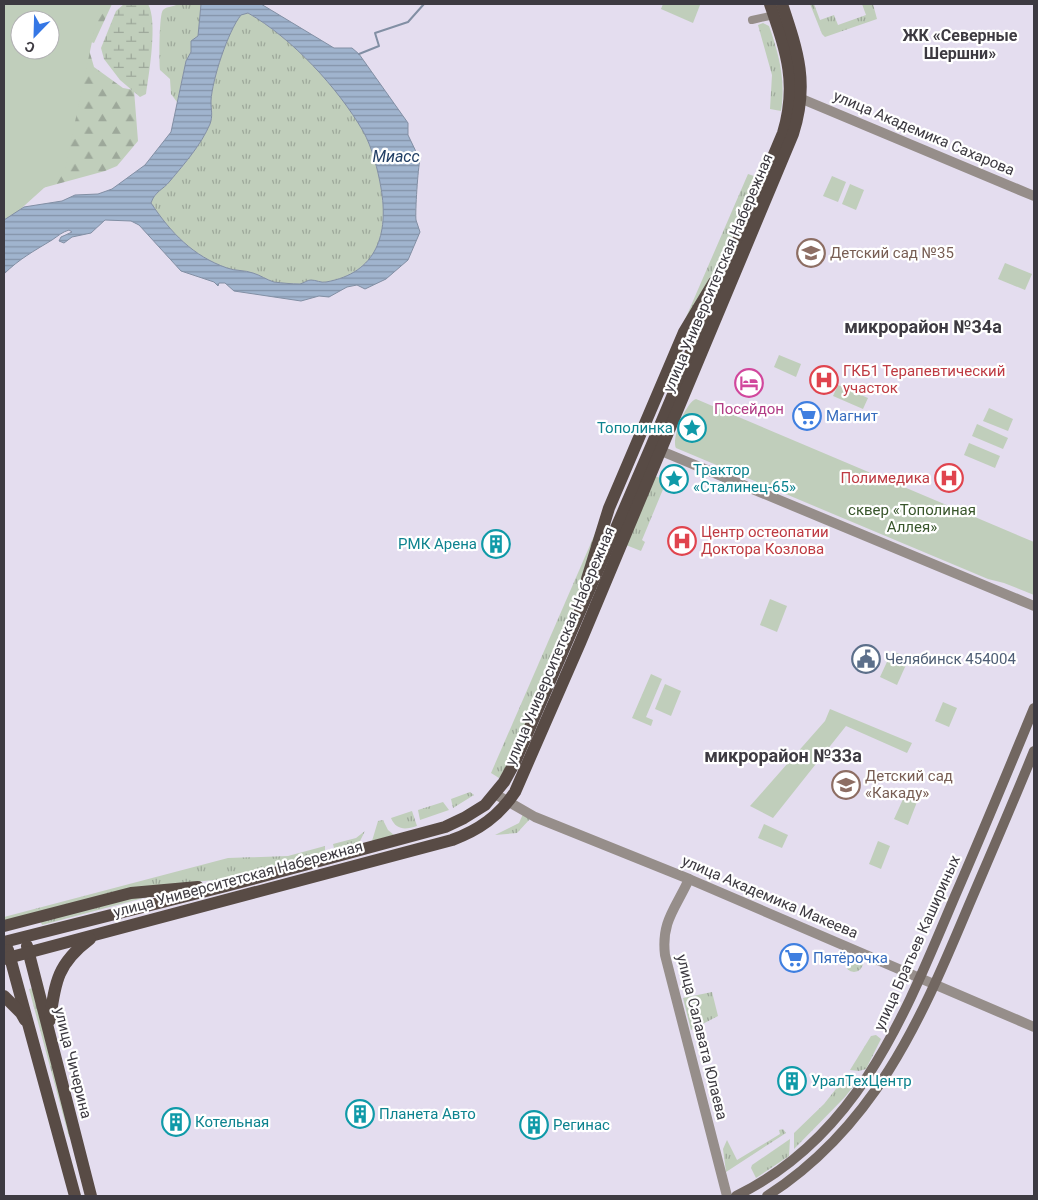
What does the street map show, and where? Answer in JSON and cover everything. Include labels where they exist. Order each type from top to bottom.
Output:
[{"type":"main road","name":"улица Университетская Набережная","points":[[5,942],[226,886],[444,827],[464,818],[485,805],[495,794],[514,762],[574,626],[656,449],[793,134],[796,99],[802,68],[782,4]]},
{"type":"main road","name":"улица Университетская Набережная","points":[[7,958],[452,840],[473,831],[495,817],[508,803],[526,770],[796,99],[789,65],[772,9]]},
{"type":"main road","points":[[574,626],[609,508],[661,385],[684,332],[732,255]]},
{"type":"main road","name":"улица Братьев Кашириных","points":[[736,1196],[776,1175],[793,1161],[847,1104],[870,1076],[921,978],[1034,708]]},
{"type":"main road","name":"улица Братьев Кашириных","points":[[767,1196],[804,1169],[836,1140],[870,1101],[908,1040],[936,984],[1034,751]]},
{"type":"main road","points":[[4,926],[132,892],[226,886]]},
{"type":"main road","points":[[49,1027],[58,974],[74,952],[96,934]]},
{"type":"main road","name":"улица Чичерина","points":[[25,936],[91,1196]]},
{"type":"main road","name":"улица Чичерина","points":[[5,942],[7,958],[32,1034],[75,1196]]},
{"type":"main road","points":[[4,996],[21,1013],[32,1034]]},
{"type":"street","points":[[752,20],[772,9]]},
{"type":"street","name":"улица Академика Сахарова","points":[[796,99],[1034,196]]},
{"type":"street","points":[[656,449],[1034,606]]},
{"type":"street","name":"улица Академика Макеева","points":[[495,794],[535,817],[689,879],[1034,1026]]},
{"type":"street","name":"улица Салавата Юлаева","points":[[689,879],[666,922],[665,955],[726,1196]]},
{"type":"street","name":"улица Салавата Юлаева","points":[[721,1176],[732,1196]]},
{"type":"green space","points":[[4,4],[100,4],[65,169],[4,224]]},
{"type":"green space","points":[[63,4],[112,4],[94,43],[88,41]]},
{"type":"green space","points":[[124,4],[148,4],[151,12],[153,34],[149,73],[146,94],[140,97],[120,80],[104,59],[101,48],[116,11]]},
{"type":"green space","points":[[178,4],[201,4],[198,36],[192,41],[191,52],[186,61],[177,102],[171,94],[170,79],[160,70],[159,48],[163,10]]},
{"type":"green space","points":[[663,4],[700,5],[693,23],[661,9]]},
{"type":"green space","points":[[810,4],[814,4],[820,20],[834,15],[838,25],[866,15],[862,4],[873,4],[877,19],[825,37]]},
{"type":"green space","points":[[248,13],[265,23],[313,65],[353,114],[372,151],[380,181],[383,205],[381,236],[376,249],[368,260],[357,270],[343,277],[326,282],[308,280],[300,284],[274,282],[250,272],[227,268],[193,250],[175,234],[151,203],[157,193],[187,161],[206,132],[212,116],[211,101],[214,81],[222,56],[236,22],[241,14]]},
{"type":"green space","points":[[763,23],[769,26],[779,57],[783,89],[781,111],[770,109],[772,75],[758,25]]},
{"type":"green space","points":[[88,46],[94,67],[123,88],[134,90],[138,141],[117,166],[28,192],[21,60],[60,60],[60,49]]},
{"type":"green space","points":[[748,174],[757,177],[720,266],[677,338]]},
{"type":"green space","points":[[832,176],[846,182],[838,202],[823,196]]},
{"type":"green space","points":[[850,184],[864,190],[856,210],[842,204]]},
{"type":"green space","points":[[1005,263],[1032,274],[1025,290],[998,279]]},
{"type":"green space","points":[[779,355],[801,364],[796,377],[774,367]]},
{"type":"green space","points":[[838,385],[868,398],[863,409],[833,396]]},
{"type":"green space","name":"сквер «Тополиная Аллея»","points":[[696,399],[1034,542],[1034,595],[988,579],[676,448],[677,429],[680,421],[688,407]]},
{"type":"green space","points":[[989,408],[1013,419],[1008,431],[983,421]]},
{"type":"green space","points":[[977,424],[1008,438],[1003,449],[972,436]]},
{"type":"green space","points":[[969,443],[1000,456],[995,468],[964,455]]},
{"type":"green space","points":[[655,476],[663,479],[660,486],[664,487],[642,540],[645,542],[641,551],[626,545]]},
{"type":"green space","points":[[604,513],[570,620],[509,763],[499,778],[491,773]]},
{"type":"green space","points":[[770,599],[787,606],[777,632],[760,625]]},
{"type":"green space","points":[[892,651],[909,658],[897,685],[880,677]]},
{"type":"green space","points":[[651,674],[662,679],[646,717],[653,720],[651,726],[632,718]]},
{"type":"green space","points":[[665,684],[681,691],[671,716],[655,709]]},
{"type":"green space","points":[[943,702],[957,708],[949,727],[935,721]]},
{"type":"green space","points":[[830,709],[912,743],[907,753],[846,726],[773,818],[750,806],[825,721]]},
{"type":"green space","points":[[470,792],[474,795],[453,808],[451,799]]},
{"type":"green space","points":[[904,797],[917,802],[908,825],[894,819]]},
{"type":"green space","points":[[443,802],[449,810],[420,820],[418,810]]},
{"type":"green space","points":[[412,811],[417,826],[401,828],[395,825],[391,818]]},
{"type":"green space","points":[[523,814],[530,819],[517,833],[495,835],[519,823]]},
{"type":"green space","points":[[383,820],[388,830],[394,835],[372,841],[378,821]]},
{"type":"green space","points":[[764,824],[788,835],[782,848],[758,838]]},
{"type":"green space","points":[[365,831],[358,845],[340,850],[334,848],[333,844],[356,838]]},
{"type":"green space","points":[[878,841],[890,846],[881,869],[869,864]]},
{"type":"green space","points":[[325,846],[325,850],[322,853],[224,879],[175,884],[4,923],[4,917],[228,858],[288,856]]},
{"type":"green space","points":[[162,893],[42,925],[40,920],[133,896]]},
{"type":"green space","points":[[850,954],[858,954],[863,959],[861,970],[850,972],[845,967],[845,959]]},
{"type":"green space","points":[[33,988],[72,1136],[69,1137],[29,989]]},
{"type":"green space","points":[[712,992],[718,1016],[691,1030],[683,998]]},
{"type":"green space","points":[[876,1035],[881,1039],[866,1069],[859,1071],[850,1070],[871,1036]]},
{"type":"green space","points":[[847,1075],[860,1078],[845,1097],[794,1149],[794,1133],[824,1104]]},
{"type":"green space","points":[[783,1129],[786,1133],[726,1172],[723,1149],[727,1140],[737,1160],[780,1134],[779,1130]]},
{"type":"green space","points":[[790,1139],[789,1156],[756,1178],[751,1168],[752,1165]]},
{"type":"water","name":"Миасс","points":[[201,4],[261,4],[334,48],[352,48],[359,54],[408,123],[408,135],[420,160],[416,220],[420,232],[408,260],[386,279],[365,289],[357,285],[347,287],[329,297],[319,296],[301,301],[234,291],[225,283],[219,283],[218,286],[214,282],[181,271],[139,225],[131,221],[105,220],[91,233],[72,237],[64,243],[59,241],[61,237],[72,232],[69,230],[64,232],[21,260],[4,274],[4,220],[24,207],[62,201],[75,195],[98,194],[112,189],[145,165],[171,132],[186,61],[191,52],[191,41],[198,36]],"holes":[[[248,13],[265,23],[313,65],[341,98],[363,131],[380,181],[383,221],[381,236],[376,249],[357,270],[326,282],[311,280],[300,284],[274,282],[250,272],[233,270],[215,263],[193,250],[175,234],[151,203],[157,193],[192,154],[210,124],[214,81],[226,44],[236,22],[241,15]]]},
{"type":"waterway","points":[[359,54],[379,46],[375,33],[408,22],[424,4]]},
{"type":"place","name":"Детский сад №35","points":[[811,253]]},
{"type":"place","name":"ГКБ1 Терапевтический участок","points":[[824,380]]},
{"type":"place","name":"Посейдон","points":[[749,383]]},
{"type":"place","name":"Магнит","points":[[807,416]]},
{"type":"place","name":"Тополинка","points":[[692,428]]},
{"type":"place","name":"Полимедика","points":[[949,478]]},
{"type":"place","name":"Трактор «Сталинец-65»","points":[[674,479]]},
{"type":"place","name":"Центр остеопатии Доктора Козлова","points":[[682,541]]},
{"type":"place","name":"РМК Арена","points":[[496,544]]},
{"type":"place","name":"Челябинск 454004","points":[[866,659]]},
{"type":"place","name":"Детский сад «Какаду»","points":[[846,785]]},
{"type":"place","name":"Пятёрочка","points":[[794,958]]},
{"type":"place","name":"УралТехЦентр","points":[[792,1081]]},
{"type":"place","name":"Планета Авто","points":[[360,1114]]},
{"type":"place","name":"Котельная","points":[[176,1122]]},
{"type":"place","name":"Регинас","points":[[534,1125]]},
{"type":"district","name":"ЖК «Северные Шершни»","points":[[960,44]]},
{"type":"district","name":"микрорайон №34а","points":[[923,326]]},
{"type":"district","name":"микрорайон №33а","points":[[783,755]]}]
